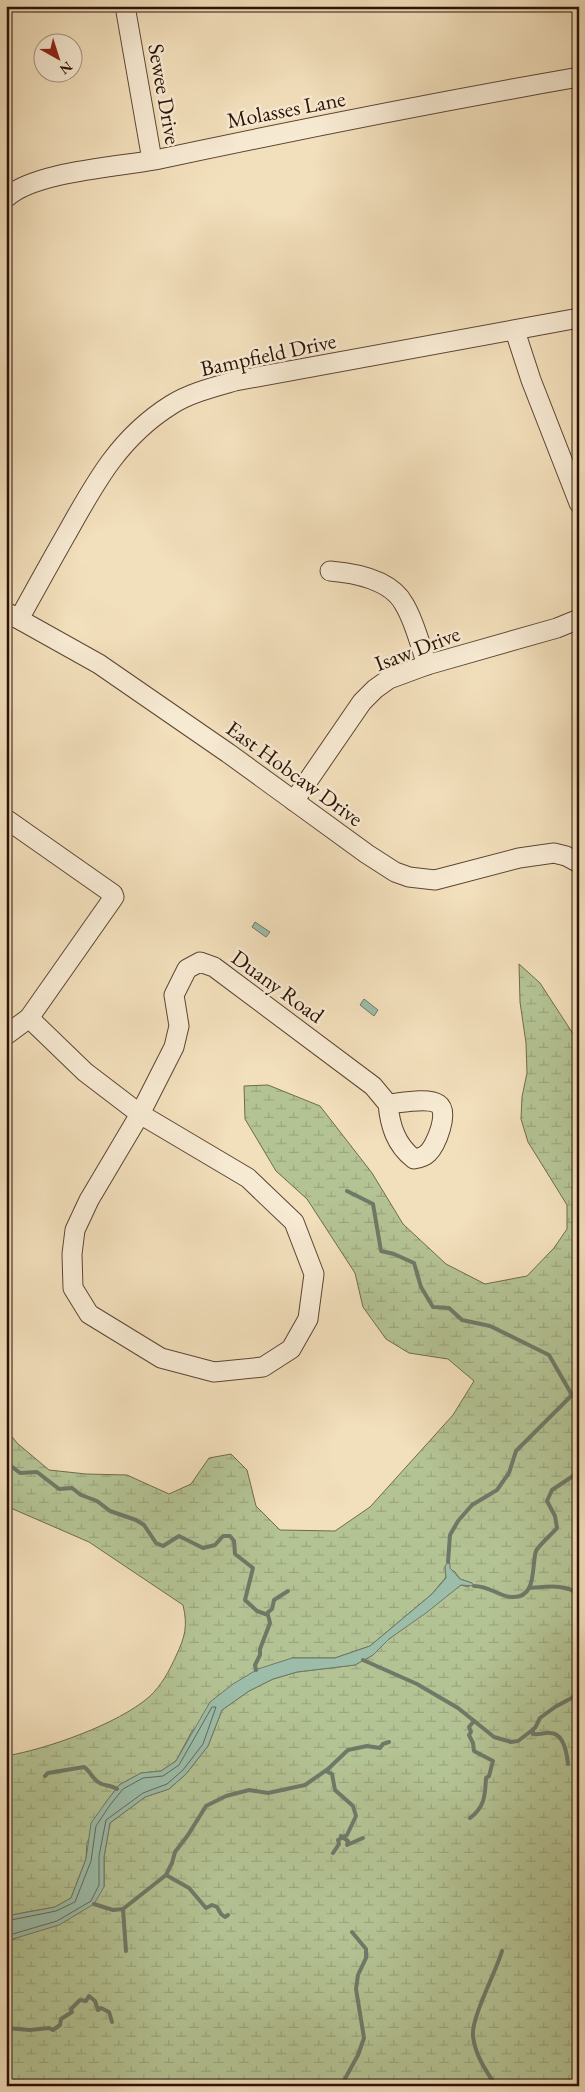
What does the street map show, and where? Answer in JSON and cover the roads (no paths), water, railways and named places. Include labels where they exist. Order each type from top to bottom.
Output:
[{"type":"street","name":"Sewee Drive","points":[[125,6],[152,160]]},
{"type":"street","name":"Molasses Lane","points":[[6,198],[28,184],[58,176],[152,160],[224,144],[579,78]]},
{"type":"street","name":"Bampfield Drive","points":[[13,615],[112,457],[140,428],[172,404],[207,389],[235,381],[579,318]]},
{"type":"street","points":[[516,330],[531,380],[579,503]]},
{"type":"street","points":[[330,571],[355,573],[374,579],[398,596],[405,604],[427,665]]},
{"type":"street","name":"East Hobcaw Drive","points":[[13,615],[99,664],[395,872],[409,877],[435,880],[519,858],[554,853],[566,856],[579,863]]},
{"type":"street","name":"Isaw Drive","points":[[294,800],[362,702],[375,688],[389,679],[427,665],[558,628],[579,619]]},
{"type":"street","points":[[6,819],[114,894],[112,902],[29,1018],[6,1034]]},
{"type":"street","name":"Duany Road","points":[[140,1114],[174,1048],[179,1026],[174,995],[187,969],[200,962],[214,967],[373,1086],[388,1104]]},
{"type":"street","points":[[29,1018],[85,1072],[140,1114],[248,1178],[294,1222],[314,1274],[308,1319],[291,1349],[263,1367],[214,1372],[161,1358],[89,1314],[73,1288],[72,1254],[75,1230],[89,1200],[140,1114]]},
{"type":"water","points":[[255,922],[270,932],[266,937],[252,927]]},
{"type":"water","points":[[364,999],[378,1010],[374,1016],[360,1005]]},
{"type":"water","points":[[448,1562],[450,1563],[450,1568],[460,1579],[472,1583],[474,1586],[461,1585],[389,1639],[373,1655],[355,1665],[297,1672],[273,1679],[249,1691],[222,1710],[208,1746],[186,1774],[169,1789],[145,1797],[110,1823],[104,1857],[104,1887],[94,1904],[59,1925],[6,1941],[6,1916],[55,1907],[71,1898],[86,1859],[91,1823],[119,1785],[141,1773],[161,1771],[176,1761],[210,1702],[233,1684],[258,1669],[292,1658],[335,1658],[370,1646],[432,1594],[446,1578],[445,1566]]},
{"type":"waterway","points":[[347,1191],[373,1204],[381,1251],[394,1254],[414,1263],[421,1287],[433,1307],[449,1308],[462,1320],[490,1326],[549,1355],[572,1395]]},
{"type":"waterway","points":[[448,1562],[450,1535],[458,1521],[472,1505],[497,1490],[509,1473],[516,1451],[579,1388]]},
{"type":"waterway","points":[[6,1462],[20,1473],[37,1472],[59,1489],[72,1488],[81,1495],[97,1501],[110,1511],[136,1520],[144,1525],[156,1543],[163,1546],[179,1536],[203,1548],[215,1545],[223,1536],[230,1536],[234,1541],[235,1554],[253,1568],[245,1600],[257,1611],[268,1615],[270,1623],[255,1665],[256,1670]]},
{"type":"waterway","points":[[474,1586],[511,1597],[526,1593],[532,1580],[536,1551],[557,1528],[555,1516],[547,1501],[552,1490],[579,1472]]},
{"type":"waterway","points":[[529,1588],[562,1587],[579,1595]]},
{"type":"waterway","points":[[266,1614],[272,1609],[274,1600],[288,1591]]},
{"type":"waterway","points":[[363,1660],[417,1684],[458,1708],[494,1737],[511,1742],[518,1741],[535,1728],[540,1718],[555,1707],[579,1694]]},
{"type":"waterway","points":[[470,1818],[479,1810],[484,1795],[486,1778],[489,1776],[493,1761],[474,1751],[469,1735],[471,1732],[469,1727],[474,1721]]},
{"type":"waterway","points":[[533,1729],[533,1734],[548,1733],[559,1736],[564,1745],[568,1764]]},
{"type":"waterway","points":[[94,1904],[113,1910],[123,1909],[166,1875],[175,1852],[206,1806],[226,1796],[249,1790],[268,1793],[305,1785],[328,1769],[348,1750],[367,1746],[380,1748],[383,1744],[389,1742]]},
{"type":"waterway","points":[[45,1776],[48,1773],[84,1767],[98,1782],[117,1789]]},
{"type":"waterway","points":[[326,1771],[332,1774],[335,1790],[353,1806],[356,1816],[347,1835],[338,1840],[339,1844],[333,1853]]},
{"type":"waterway","points":[[341,1836],[348,1841],[347,1845],[363,1838]]},
{"type":"waterway","points":[[166,1875],[189,1888],[206,1908],[212,1905],[217,1907],[225,1917],[228,1915]]},
{"type":"waterway","points":[[123,1909],[126,1951]]},
{"type":"waterway","points":[[341,2086],[358,2055],[364,2038],[356,1989],[358,1975],[366,1958],[366,1949],[352,1932]]},
{"type":"waterway","points":[[496,2086],[479,2056],[474,2043],[473,2028],[502,1951]]},
{"type":"waterway","points":[[6,2028],[30,2030],[49,2028],[53,2030],[60,2025],[61,2019],[72,2012],[71,2009],[80,2000],[86,2001],[89,1996],[95,2001],[98,2010],[101,2008],[109,2012],[112,2022]]}]
